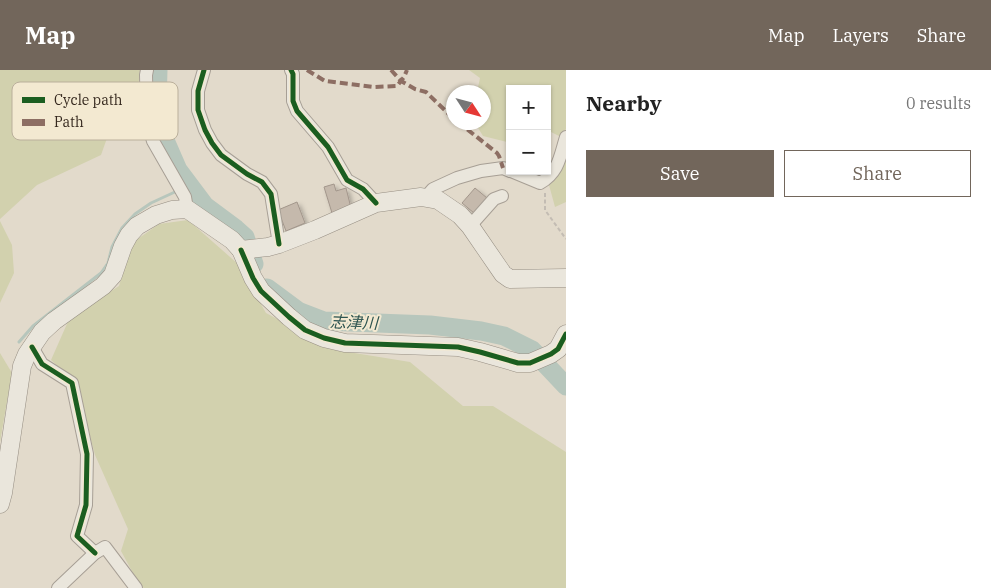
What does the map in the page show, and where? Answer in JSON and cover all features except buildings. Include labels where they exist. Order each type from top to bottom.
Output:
[{"type":"main road","points":[[244,250],[273,245],[315,230],[376,202],[420,197],[438,200],[460,214],[503,274],[510,279],[566,278]]},
{"type":"main road","points":[[0,504],[22,366],[27,354],[42,332],[54,321],[103,286],[113,275],[123,246],[137,226],[156,215],[172,210],[184,198],[244,250],[253,278],[261,291],[289,318],[305,330],[324,338],[345,343],[458,347],[518,363],[530,363],[558,350],[566,334]]},
{"type":"street","points":[[204,70],[198,91],[198,110],[205,130],[220,155],[262,182],[271,194],[273,245]]},
{"type":"street","points":[[290,70],[293,74],[293,101],[297,111],[328,147],[347,180],[363,189],[376,202]]},
{"type":"street","points":[[521,175],[540,182],[547,178],[556,168],[566,137]]},
{"type":"street","points":[[153,140],[184,198]]},
{"type":"street","points":[[425,198],[433,189],[457,178],[482,171],[506,169]]},
{"type":"street","points":[[470,226],[494,199],[502,196]]},
{"type":"street","points":[[32,347],[42,364],[72,383],[87,454],[86,504],[77,536],[96,553]]},
{"type":"street","points":[[58,588],[105,547],[136,588]]},
{"type":"path","points":[[543,181],[545,210],[566,239]]},
{"type":"green space","points":[[0,70],[140,70],[139,82],[12,82],[12,140],[106,140],[101,155],[37,185],[0,219]]},
{"type":"green space","points":[[469,70],[566,70],[566,129],[561,137],[551,132],[551,85],[506,85],[506,142],[483,136],[479,130],[491,130],[491,85],[478,85],[480,78]]},
{"type":"green space","points":[[566,157],[566,202],[555,207],[549,185],[563,165]]},
{"type":"green space","points":[[188,220],[238,264],[266,313],[336,350],[410,362],[463,406],[493,406],[566,452],[566,588],[144,588],[140,586],[121,551],[128,529],[95,455],[76,383],[51,360],[70,317],[119,286],[132,243],[159,224]]},
{"type":"green space","points":[[0,221],[12,245],[14,273],[0,303]]},
{"type":"green space","points":[[0,353],[12,373],[0,442]]},
{"type":"waterway","name":"志津川","points":[[158,70],[158,82]]},
{"type":"waterway","name":"志津川","points":[[165,140],[178,170],[205,206],[245,237],[254,264]]},
{"type":"waterway","name":"志津川","points":[[183,189],[190,185]]},
{"type":"waterway","points":[[19,342],[33,326],[101,273],[108,263],[112,247],[122,228],[135,214],[151,203],[177,191]]},
{"type":"waterway","name":"志津川","points":[[267,288],[298,311],[324,321],[430,325],[481,331],[504,336],[532,350],[566,386]]},
{"type":"marked path","points":[[307,70],[325,81],[374,87],[397,86],[407,70]]},
{"type":"marked path","points":[[391,70],[401,81],[415,89],[426,92],[446,111]]},
{"type":"marked path","points":[[468,130],[497,153],[503,168]]},
{"type":"cycle path","points":[[204,70],[198,91],[198,110],[205,130],[221,155],[247,174],[262,182],[271,194],[279,244]]},
{"type":"cycle path","points":[[291,70],[293,74],[293,101],[297,111],[328,147],[347,180],[363,189],[376,203]]},
{"type":"cycle path","points":[[241,250],[261,291],[305,330],[324,338],[345,343],[458,347],[518,363],[530,363],[558,349],[566,334]]},
{"type":"cycle path","points":[[32,347],[42,364],[72,383],[87,454],[86,505],[77,536],[95,553]]}]
